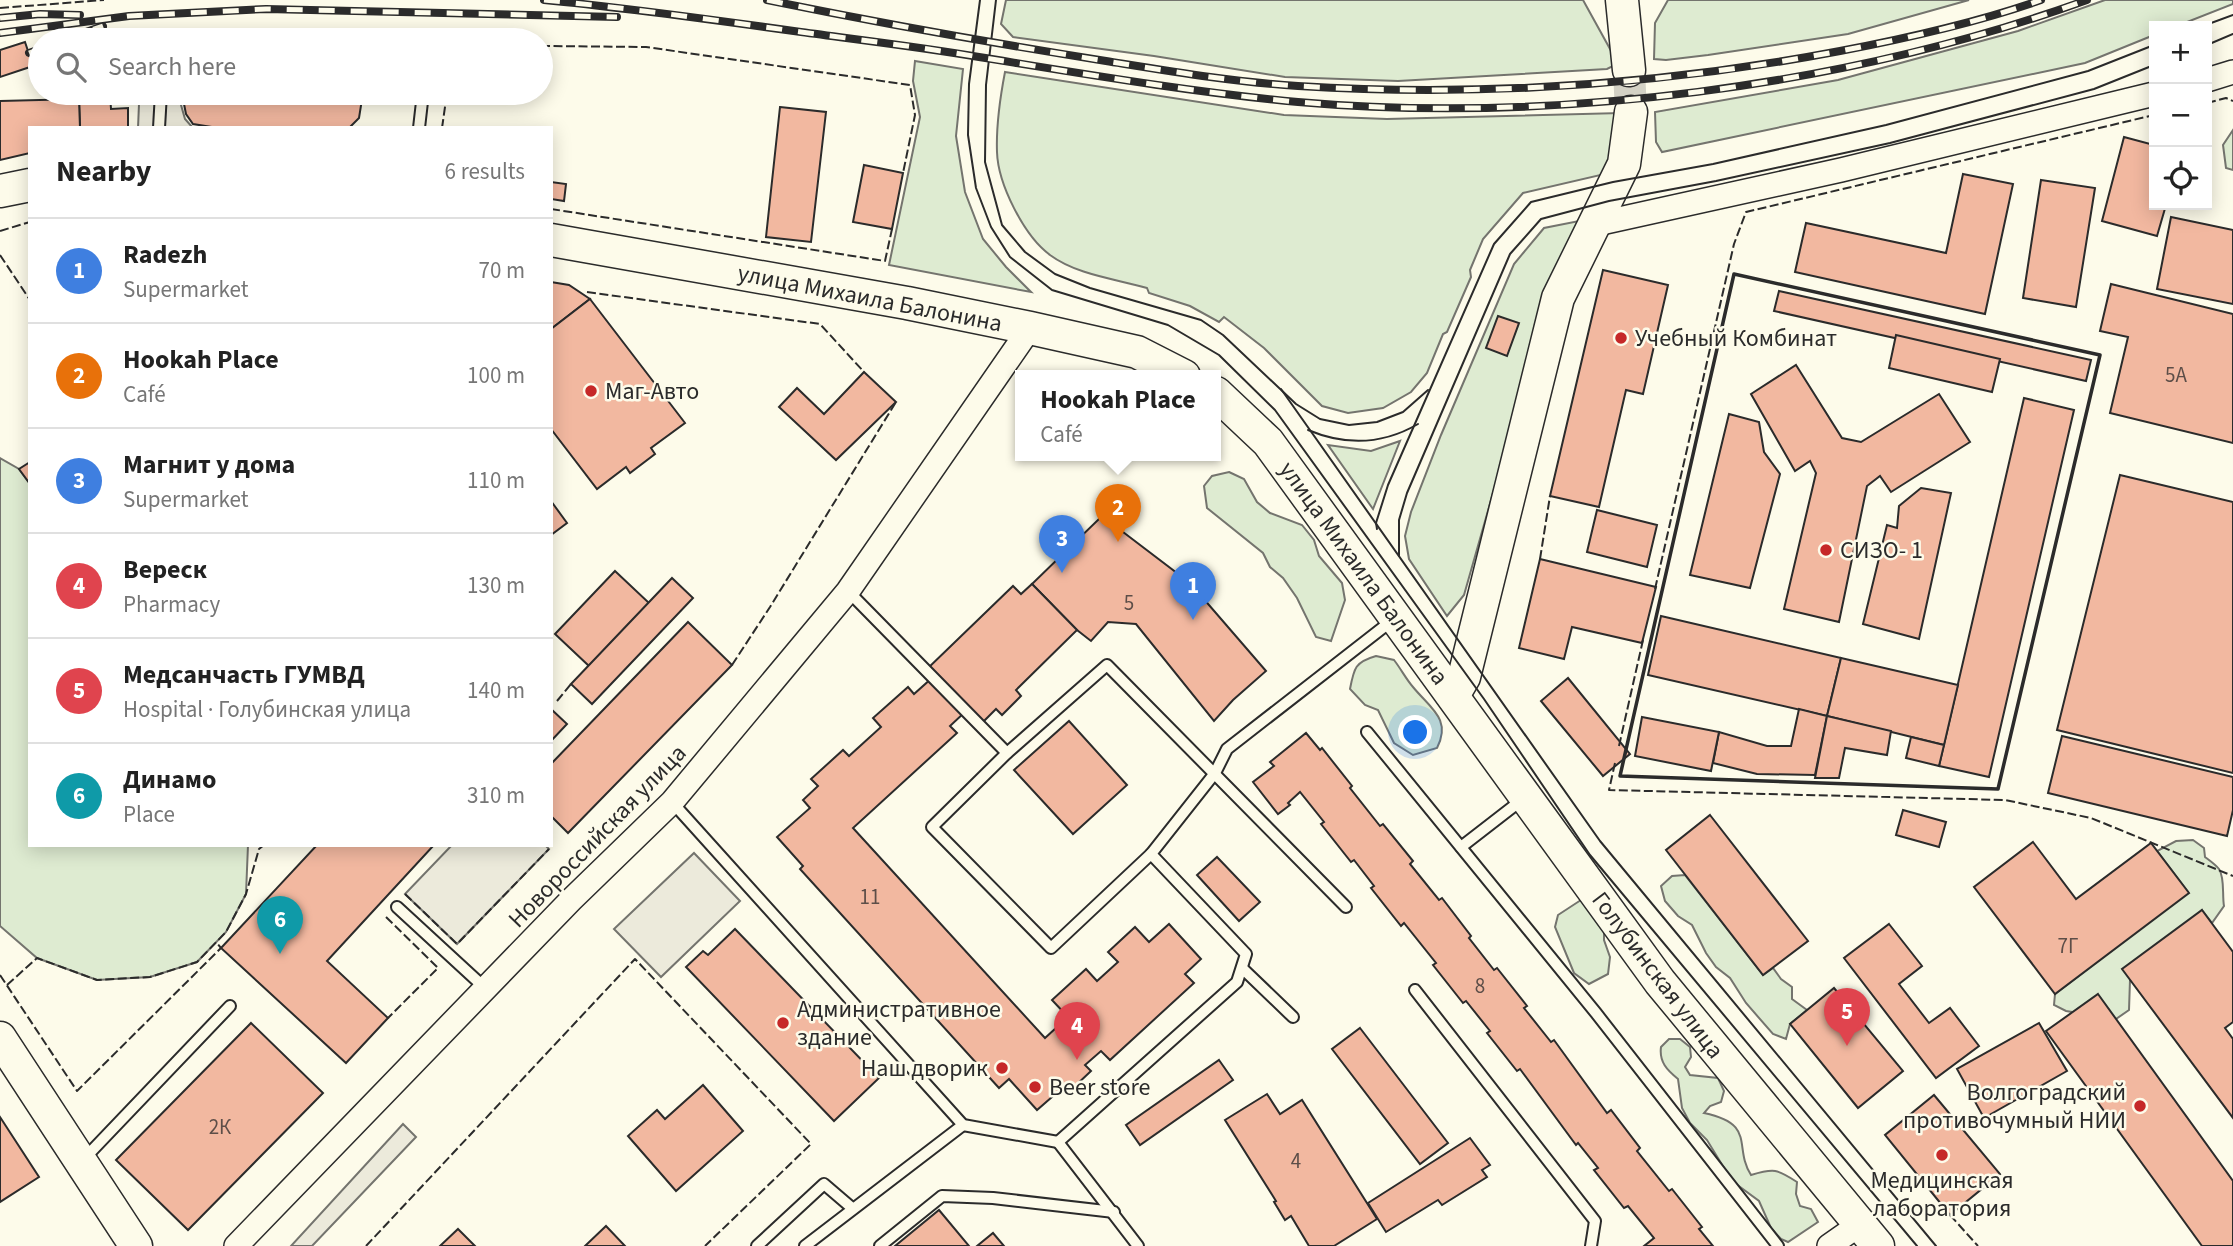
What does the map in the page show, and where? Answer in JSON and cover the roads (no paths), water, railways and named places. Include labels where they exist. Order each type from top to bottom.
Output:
[{"type":"main road","points":[[1622,0],[1629,70]]},
{"type":"main road","points":[[1452,694],[1464,677],[1558,298],[1624,164],[1631,112]]},
{"type":"main road","points":[[0,191],[28,184]]},
{"type":"main road","name":"улица Михаила Балонина","points":[[553,240],[906,303],[1030,328],[1137,352],[1172,370]]},
{"type":"main road","name":"улица Михаила Балонина","points":[[1221,398],[1268,442],[1452,694]]},
{"type":"main road","name":"Голубинская улица","points":[[1452,694],[1660,982],[1868,1236]]},
{"type":"main road","points":[[0,1038],[136,1246]]},
{"type":"street","points":[[2212,78],[2233,72]]},
{"type":"street","points":[[1592,225],[1841,170],[2149,95]]},
{"type":"street","name":"Новороссийская улица","points":[[236,1246],[571,900],[672,802],[848,591],[1030,328]]},
{"type":"street","points":[[1829,1246],[1868,1236]]},
{"type":"lane","points":[[159,126],[160,105]]},
{"type":"lane","points":[[419,126],[422,105]]},
{"type":"lane","points":[[848,591],[1007,753]]},
{"type":"lane","points":[[1346,907],[1233,795],[1215,773],[1107,665],[1007,753],[932,827],[1051,948],[1151,854],[1215,773],[1227,749],[1395,618]]},
{"type":"lane","points":[[1367,732],[1596,1013],[1778,1246]]},
{"type":"lane","points":[[1461,847],[1525,797]]},
{"type":"lane","points":[[672,802],[963,1125],[1058,1142],[1138,1246]]},
{"type":"lane","points":[[1058,1142],[1237,982],[1242,968],[1246,954],[1151,854]]},
{"type":"lane","points":[[397,906],[485,988]]},
{"type":"lane","points":[[1242,968],[1293,1017]]},
{"type":"lane","points":[[1415,990],[1595,1222],[1591,1246]]},
{"type":"lane","points":[[82,1162],[230,1006]]},
{"type":"lane","points":[[805,1246],[963,1125]]},
{"type":"lane","points":[[757,1246],[824,1184],[852,1208]]},
{"type":"lane","points":[[880,1246],[942,1196],[993,1198],[1114,1212]]},
{"type":"tunnel","points":[[1629,70],[1631,112]]},
{"type":"tram line","points":[[980,0],[969,84],[968,135],[976,188],[991,227],[1010,257],[1052,290],[1168,325],[1219,355],[1275,410],[1484,699],[1590,855],[1917,1246]]},
{"type":"tram line","points":[[996,0],[986,85],[985,162],[1002,225],[1025,252],[1055,274],[1090,288],[1201,320],[1223,335],[1296,404],[1320,419],[1349,425],[1377,422],[1403,412],[1428,390]]},
{"type":"tram line","points":[[2212,23],[2233,15]]},
{"type":"tram line","points":[[2212,43],[2233,34]]},
{"type":"tram line","points":[[1377,529],[1376,523],[1388,485],[1494,244],[1531,202],[1613,182],[1713,164],[1886,125],[2088,71],[2149,47]]},
{"type":"tram line","points":[[1399,556],[1399,520],[1407,493],[1510,254],[1541,219],[1609,201],[1890,143],[2094,89],[2149,67]]},
{"type":"tram line","points":[[1281,389],[1600,841],[1936,1246]]},
{"type":"tram line","points":[[1308,430],[1336,439],[1364,441],[1391,436],[1418,424]]},
{"type":"railway","points":[[544,0],[672,14],[1258,98],[1395,108],[1495,108],[1698,92],[1799,76],[1898,56],[1995,30],[2087,0]]},
{"type":"railway","points":[[767,0],[978,40],[1202,76],[1298,86],[1434,90],[1502,89],[1638,80],[1773,63],[1916,35],[1967,23],[2041,0]]},
{"type":"railway","points":[[38,28],[129,16],[266,9],[617,17]]},
{"type":"railway","points":[[0,18],[40,14],[80,15]]},
{"type":"railway","points":[[97,28],[103,26]]},
{"type":"railway","points":[[0,33],[28,29]]},
{"type":"place","name":"Учебный Комбинат","points":[[1621,338]]},
{"type":"place","name":"Маг-Авто","points":[[591,391]]},
{"type":"place","name":"Hookah Place","points":[[1118,542]]},
{"type":"place","name":"СИЗО- 1","points":[[1826,550]]},
{"type":"place","name":"Магнит у дома","points":[[1062,573]]},
{"type":"place","name":"Radezh","points":[[1193,620]]},
{"type":"place","name":"Динамо","points":[[280,954]]},
{"type":"place","name":"Административное здание","points":[[783,1023]]},
{"type":"place","name":"Медсанчасть ГУМВД","points":[[1847,1046]]},
{"type":"place","name":"Вереск","points":[[1077,1060]]},
{"type":"place","name":"Наш дворик","points":[[1002,1068]]},
{"type":"place","name":"Beer store","points":[[1035,1087]]},
{"type":"place","name":"Волгоградский противочумный НИИ","points":[[2140,1106]]},
{"type":"place","name":"Медицинская лаборатория","points":[[1942,1155]]}]
